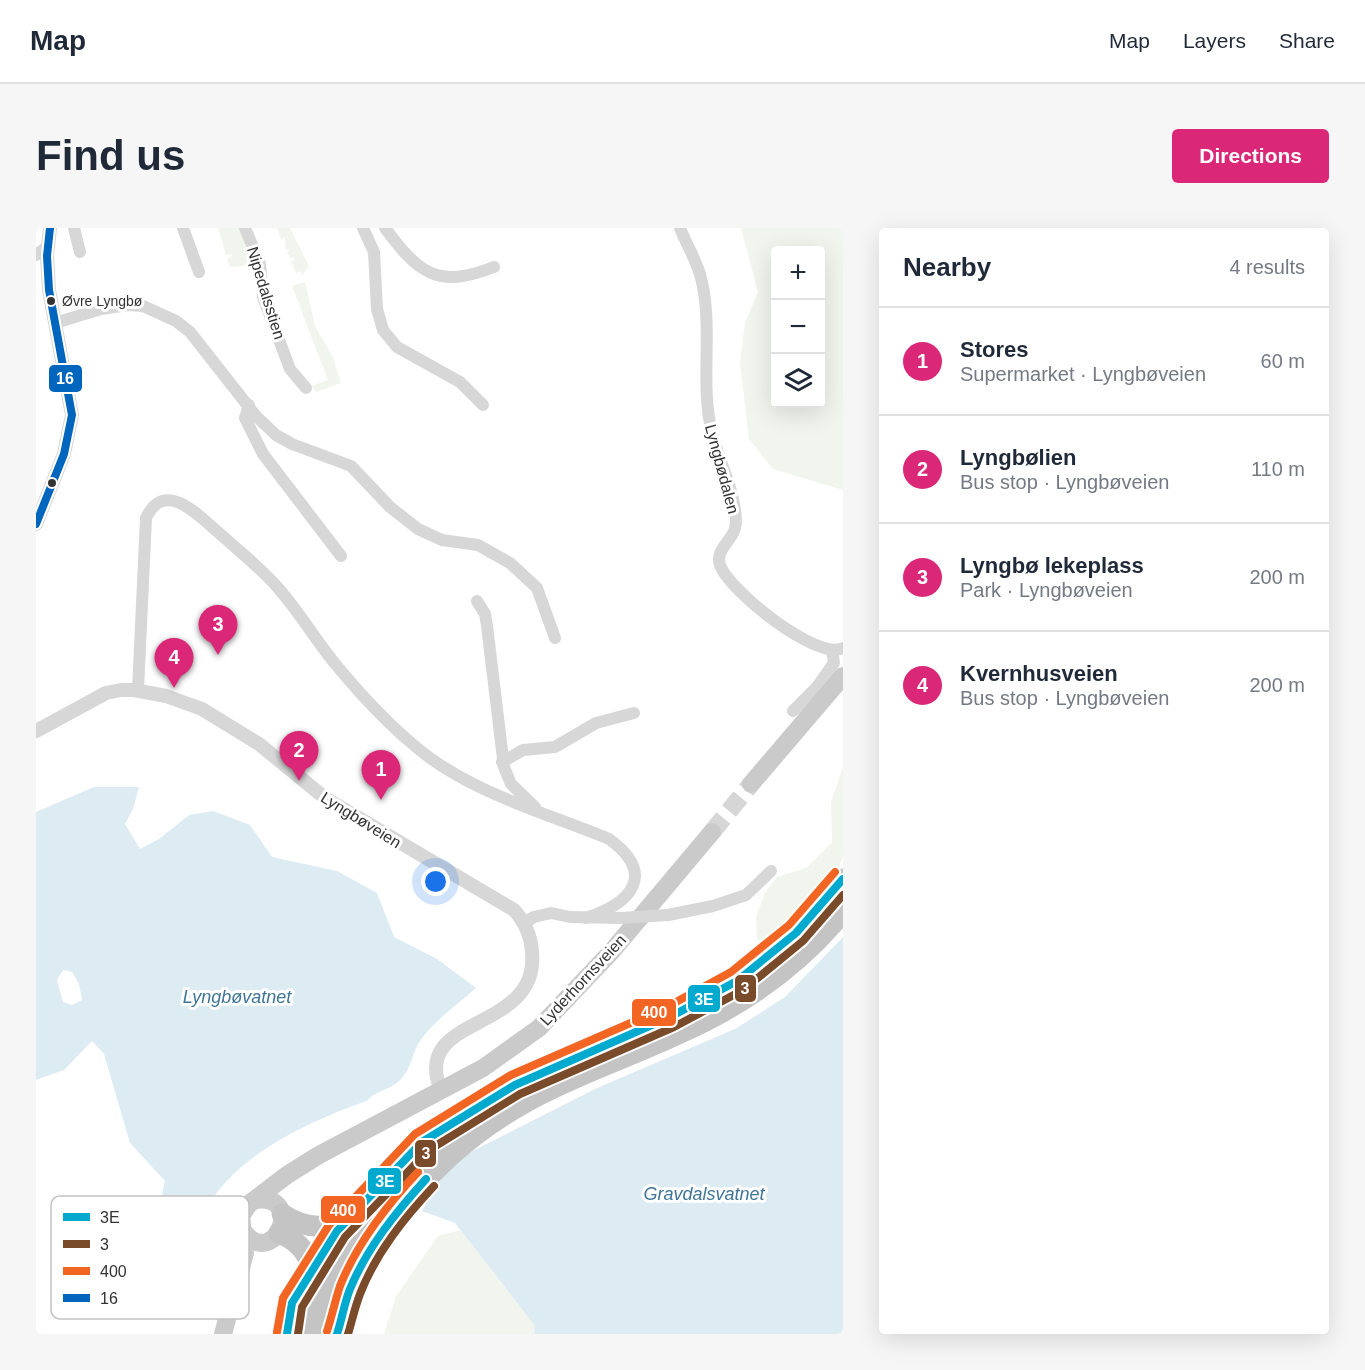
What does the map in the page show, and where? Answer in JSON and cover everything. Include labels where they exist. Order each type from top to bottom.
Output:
[{"type":"highway","points":[[277,1224],[328,1226],[348,1218],[368,1201],[422,1142],[455,1124],[514,1085],[670,1017],[737,981],[796,933],[843,879]]},
{"type":"highway","points":[[332,1334],[350,1290],[393,1218],[433,1172],[469,1139],[543,1093],[676,1035],[745,999],[809,948],[843,912]]},
{"type":"highway","points":[[311,1334],[347,1253],[378,1206],[402,1176],[455,1124]]},
{"type":"highway","points":[[277,1224],[306,1251],[314,1279],[312,1298],[297,1334]]},
{"type":"highway","points":[[337,1334],[350,1290]]},
{"type":"main road","points":[[751,784],[822,692],[843,676]]},
{"type":"main road","name":"Lyderhornsveien","points":[[255,1200],[287,1175],[347,1140],[501,1057],[557,1012],[712,832]]},
{"type":"main road","name":"Lyderhornsveien","points":[[249,1276],[277,1224],[285,1191],[303,1167]]},
{"type":"main road","points":[[249,1205],[255,1200],[270,1201],[277,1224],[253,1240],[249,1236]]},
{"type":"main road","name":"Lyderhornsveien","points":[[223,1334],[227,1319]]},
{"type":"street","points":[[36,524],[64,454],[72,415],[49,290],[50,228]]},
{"type":"street","points":[[74,228],[80,252]]},
{"type":"street","points":[[183,228],[199,272]]},
{"type":"street","name":"Nipedalsstien","points":[[244,228],[260,264],[263,297],[290,369],[306,388]]},
{"type":"street","points":[[363,228],[374,252],[378,309],[383,330],[403,351],[460,382],[483,405]]},
{"type":"street","points":[[385,228],[405,253],[434,275],[458,278],[494,267]]},
{"type":"street","name":"Lyngbødalen","points":[[680,228],[701,277],[709,416],[734,504],[736,523],[732,537],[720,551],[720,565],[732,584],[757,607],[803,639],[837,649],[822,692],[793,711]]},
{"type":"street","points":[[36,255],[48,246]]},
{"type":"street","points":[[55,323],[114,306],[138,305],[156,311],[185,327],[266,426],[284,440],[351,466],[390,507],[418,529],[442,540],[478,546],[510,563],[537,588],[555,638]]},
{"type":"street","points":[[249,405],[245,418],[263,454],[341,556]]},
{"type":"street","points":[[138,690],[146,518],[156,505],[171,500],[187,507],[265,574],[348,678],[417,748],[479,786],[609,839],[630,859],[635,872],[635,885],[629,894],[610,909],[586,918]]},
{"type":"street","points":[[477,601],[485,614],[487,626],[502,762],[511,784],[538,810]]},
{"type":"street","name":"Lyngbøveien","points":[[36,731],[106,693],[138,690],[166,696],[219,717],[259,744],[289,771],[325,798],[406,848],[506,904],[524,923]]},
{"type":"street","points":[[502,762],[523,750],[555,747],[596,723],[634,713]]},
{"type":"street","points":[[441,1090],[435,1068],[437,1055],[442,1048],[467,1028],[505,1009],[525,987],[533,956],[524,923],[534,917],[551,913],[586,918],[621,918],[668,915],[713,906],[746,895],[771,872]]},
{"type":"shaded area","points":[[218,228],[240,228],[255,265],[230,267],[227,258],[232,254],[226,255]]},
{"type":"shaded area","points":[[277,228],[290,228],[309,266],[302,275],[300,271],[296,273],[291,261],[295,260],[294,257],[290,258],[287,252],[291,249],[286,250],[285,238],[281,239]]},
{"type":"shaded area","points":[[741,228],[843,228],[843,490],[773,469],[749,439],[740,362],[745,323],[758,292]]},
{"type":"shaded area","points":[[305,282],[315,326],[333,358],[341,383],[316,392],[312,386],[328,380],[292,286]]},
{"type":"shaded area","points":[[843,767],[843,855],[840,865],[822,890],[809,903],[762,942],[757,939],[756,917],[765,893],[777,877],[806,868],[832,842],[831,802]]},
{"type":"shaded area","points":[[460,1230],[535,1326],[534,1334],[384,1334],[396,1296],[438,1236]]},
{"type":"water","name":"Lyngbøvatnet","points":[[94,787],[139,787],[133,809],[125,824],[140,849],[159,839],[189,815],[213,811],[250,825],[272,857],[337,871],[377,893],[394,937],[437,959],[476,988],[424,1036],[407,1070],[398,1082],[367,1101],[288,1135],[237,1171],[215,1196],[162,1196],[165,1181],[130,1143],[104,1054],[92,1041],[64,1070],[36,1080],[36,812]],"holes":[[[63,970],[72,972],[79,984],[82,1000],[72,1005],[63,1002],[57,980]]]},
{"type":"water","name":"Gravdalsvatnet","points":[[843,937],[843,1334],[534,1334],[535,1326],[455,1223],[422,1211],[451,1162],[597,1088],[735,1029],[785,997]]},
{"type":"tunnel","points":[[712,832],[751,784]]},
{"type":"transit line","name":"16","points":[[36,524],[64,454],[72,415],[49,290],[47,256],[50,228]]},
{"type":"transit line","name":"400","points":[[277,1332],[283,1298],[329,1225],[415,1134],[511,1075],[665,1008],[731,972],[789,925],[835,872]]},
{"type":"transit line","name":"3E","points":[[287,1334],[292,1303],[337,1231],[422,1142],[515,1085],[670,1017],[737,981],[796,933],[843,879]]},
{"type":"transit line","name":"3","points":[[298,1334],[302,1307],[345,1237],[429,1150],[520,1094],[674,1027],[743,990],[803,941],[843,895]]},
{"type":"transit line","name":"400","points":[[327,1331],[340,1286],[355,1255],[384,1211],[418,1172]]},
{"type":"transit line","name":"3E","points":[[337,1334],[350,1289],[365,1259],[393,1217],[426,1179]]},
{"type":"transit line","name":"3","points":[[348,1334],[360,1294],[374,1264],[402,1223],[434,1186]]},
{"type":"place","name":"Øvre Lyngbø","points":[[51,301]]},
{"type":"place","name":"Lyngbø lekeplass","points":[[218,655]]},
{"type":"place","name":"Kvernhusveien","points":[[174,688]]},
{"type":"place","name":"Lyngbølien","points":[[299,781]]},
{"type":"place","name":"Stores","points":[[381,800]]}]
